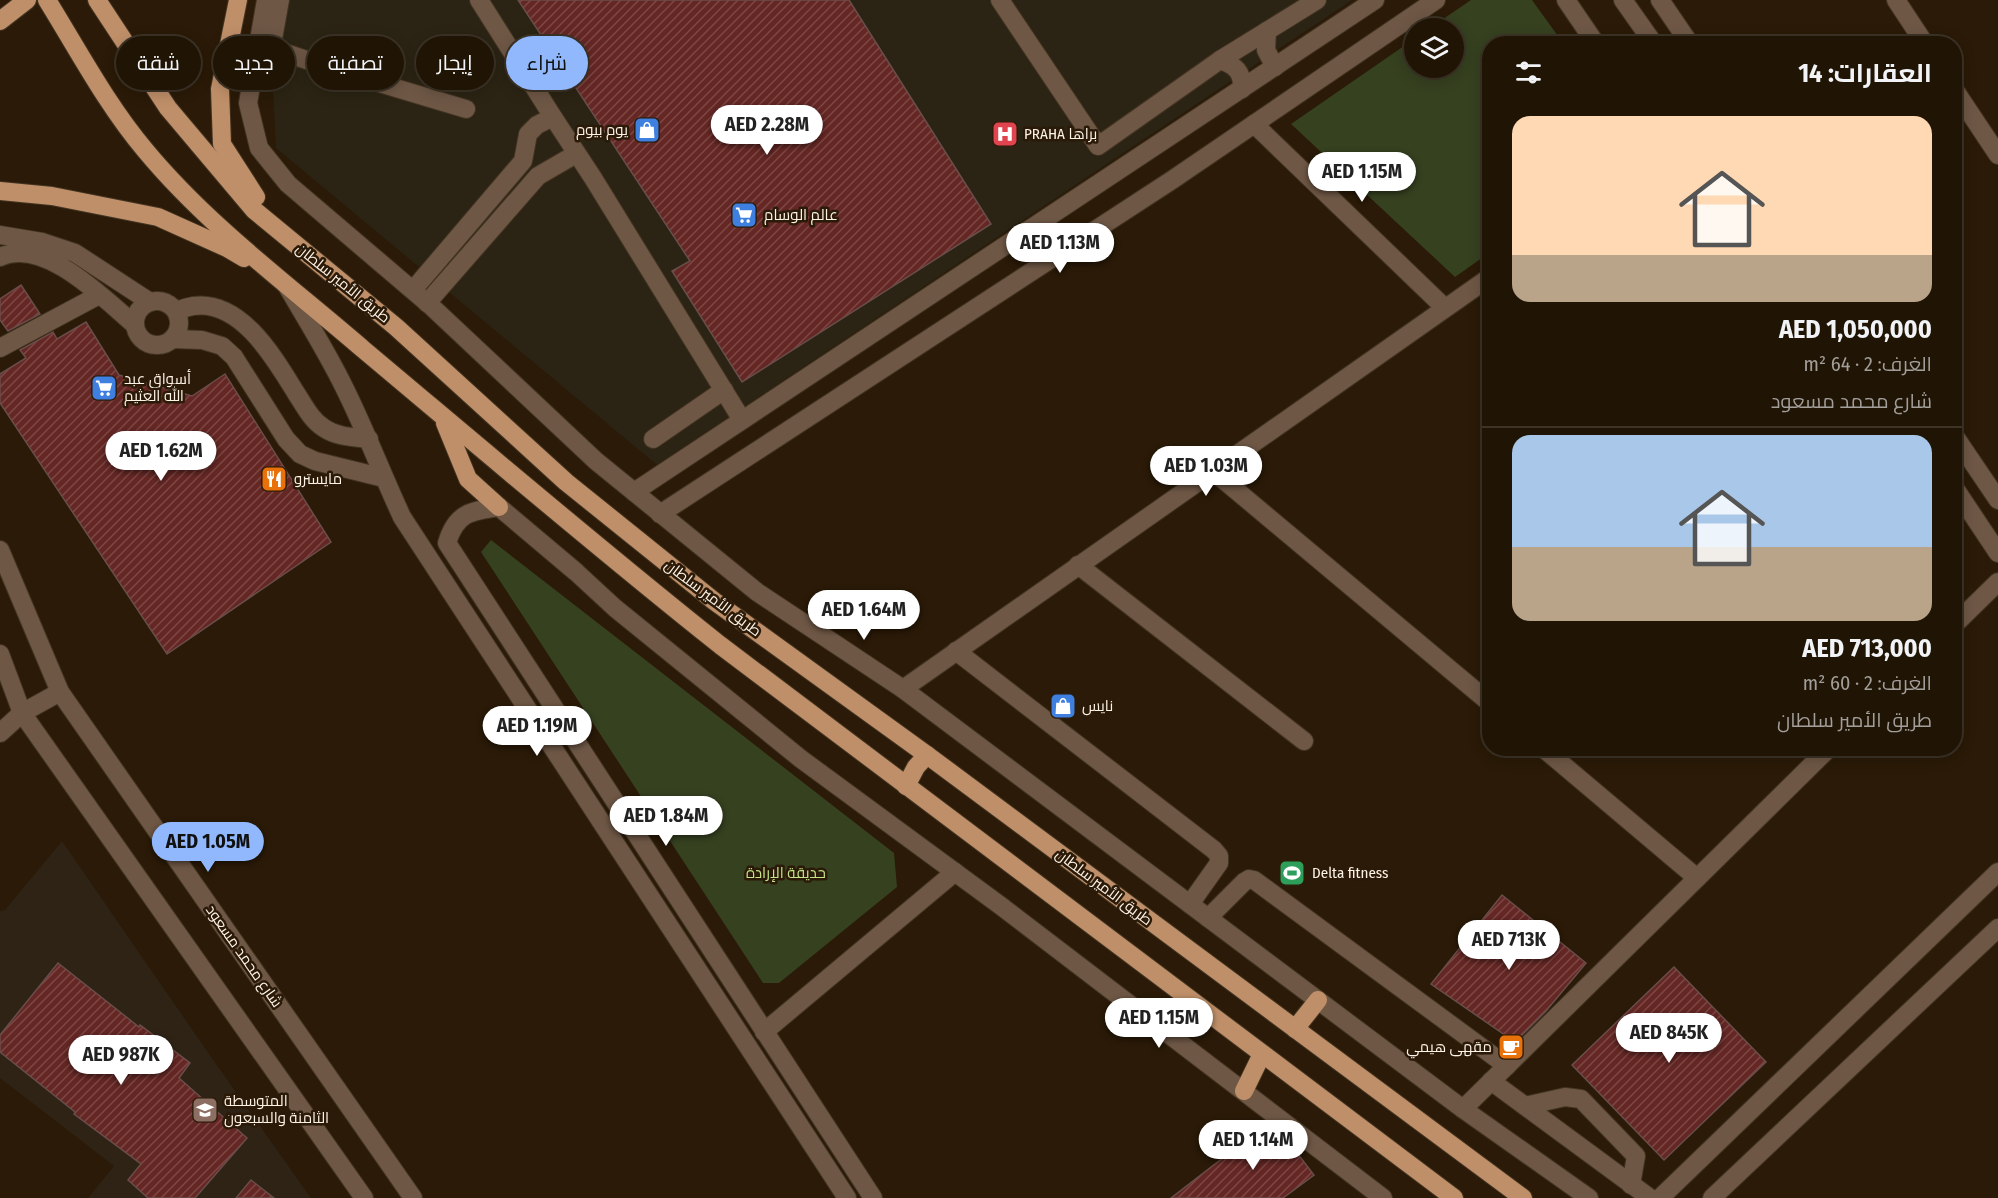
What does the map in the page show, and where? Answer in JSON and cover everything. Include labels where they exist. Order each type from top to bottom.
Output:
[{"type":"main road","points":[[0,21],[27,0]]},
{"type":"main road","name":"طريق الأمير سلطان","points":[[47,0],[118,113],[143,148],[169,178],[216,224],[284,282],[637,580],[720,645],[1454,1198]]},
{"type":"main road","name":"طريق الأمير سلطان","points":[[97,0],[168,108],[254,210],[396,327],[575,490],[714,601],[927,755],[1523,1198]]},
{"type":"main road","points":[[238,0],[220,89],[222,144],[254,195],[301,248]]},
{"type":"main road","points":[[0,191],[52,196],[158,217],[227,248],[284,282]]},
{"type":"main road","points":[[444,418],[468,479],[498,507]]},
{"type":"main road","points":[[906,786],[916,767],[927,755]]},
{"type":"main road","points":[[1295,1029],[1318,1000]]},
{"type":"main road","points":[[1244,1091],[1262,1054]]},
{"type":"street","points":[[266,0],[248,103],[259,148],[288,184],[427,303],[596,461],[757,592],[903,689],[1463,1109],[1589,1198]]},
{"type":"street","points":[[280,0],[273,39],[274,46],[282,51],[339,71],[466,109]]},
{"type":"street","points":[[479,0],[593,178],[742,420]]},
{"type":"street","points":[[1000,0],[1098,146],[1220,60],[1317,0]]},
{"type":"street","points":[[634,492],[1375,0]]},
{"type":"street","points":[[660,514],[1254,124],[1436,0]]},
{"type":"street","points":[[1566,0],[1591,36]]},
{"type":"street","points":[[1623,0],[1648,36]]},
{"type":"street","points":[[1660,0],[1685,36]]},
{"type":"street","points":[[1896,0],[1920,36]]},
{"type":"street","points":[[1267,31],[1266,50],[1275,66]]},
{"type":"street","points":[[1220,60],[1230,63],[1236,70],[1242,78],[1242,89]]},
{"type":"street","points":[[1962,101],[1998,155]]},
{"type":"street","points":[[412,290],[523,160],[528,134],[537,125],[552,117]]},
{"type":"street","points":[[1254,124],[1445,308]]},
{"type":"street","points":[[427,303],[538,176],[576,153]]},
{"type":"street","points":[[0,235],[42,242],[75,253],[150,302]]},
{"type":"street","points":[[0,257],[17,252],[33,254],[52,261],[75,275],[135,325]]},
{"type":"street","points":[[284,282],[342,384],[369,439],[402,517],[847,1198]]},
{"type":"street","points":[[903,689],[1445,308],[1482,285]]},
{"type":"street","points":[[0,348],[99,295]]},
{"type":"street","points":[[160,301],[169,304],[176,311],[177,330],[172,339],[164,344],[154,345],[145,341],[138,334],[135,325],[136,315],[150,302],[160,301]]},
{"type":"street","points":[[176,311],[192,306],[204,306],[220,309],[235,318],[254,332],[269,349],[313,418],[324,428],[336,434],[369,439]]},
{"type":"street","points":[[172,339],[202,340],[222,346],[234,357],[286,439],[300,454],[384,478]]},
{"type":"street","points":[[653,439],[724,390]]},
{"type":"street","points":[[1962,447],[1998,500]]},
{"type":"street","points":[[1213,471],[1482,696]]},
{"type":"street","points":[[1962,499],[1998,553]]},
{"type":"street","points":[[873,1198],[447,543],[452,527],[460,518],[474,510],[498,507],[615,608],[801,759],[955,872],[1383,1198]]},
{"type":"street","name":"شارع محمد مسعود","points":[[0,550],[60,692],[413,1198]]},
{"type":"street","points":[[1078,565],[1304,741]]},
{"type":"street","points":[[1962,617],[1998,582]]},
{"type":"street","points":[[956,651],[1214,850],[1219,856],[1219,863],[1190,904]]},
{"type":"street","points":[[0,654],[22,713],[364,1198]]},
{"type":"street","points":[[0,733],[22,713],[60,692]]},
{"type":"street","points":[[1552,756],[1697,878]]},
{"type":"street","points":[[1463,1109],[1821,756]]},
{"type":"street","points":[[764,1032],[955,872]]},
{"type":"street","points":[[1660,1198],[1998,872]]},
{"type":"street","points":[[1208,918],[1244,882],[1249,879],[1254,880],[1508,1066]]},
{"type":"street","points":[[1712,1198],[1998,928]]},
{"type":"street","points":[[1491,1081],[1650,1198]]},
{"type":"street","points":[[1526,1107],[1565,1097],[1581,1099],[1636,1156],[1631,1185]]},
{"type":"shaded area","points":[[276,0],[1352,0],[657,465],[276,148],[273,90],[295,90],[295,36],[270,36],[270,27]]},
{"type":"shaded area","points":[[62,841],[311,1198],[88,1198],[114,1166],[0,1078],[0,911],[5,910]]},
{"type":"green space","points":[[1471,0],[1532,0],[1558,36],[1482,36],[1482,258],[1455,277],[1291,124],[1404,46],[1404,78],[1464,78],[1464,18],[1445,18]]},
{"type":"green space","name":"حديقة الإرادة","points":[[491,540],[894,853],[897,887],[779,983],[763,983],[481,552]]},
{"type":"building","points":[[518,0],[849,0],[991,224],[742,382],[672,271],[690,261],[577,90],[588,90],[588,36],[542,36]]},
{"type":"building","points":[[21,285],[40,314],[8,331],[0,320],[0,299]]},
{"type":"building","points":[[86,322],[119,375],[192,396],[225,374],[331,542],[167,654],[0,403],[0,374],[26,358],[20,350],[53,332],[57,339]]},
{"type":"building","points":[[1502,895],[1586,963],[1546,1011],[1515,1042],[1431,984]]},
{"type":"building","points":[[58,963],[139,1027],[140,1025],[190,1063],[179,1078],[247,1138],[195,1198],[148,1198],[128,1180],[141,1164],[74,1114],[75,1112],[0,1052],[0,1035]]},
{"type":"building","points":[[1674,967],[1766,1062],[1664,1160],[1572,1065]]},
{"type":"building","points":[[1267,1124],[1285,1137],[1314,1175],[1283,1198],[1171,1198]]},
{"type":"building","points":[[251,1180],[274,1198],[236,1198]]},
{"type":"place","name":"يوم بيوم","points":[[647,130]]},
{"type":"place","name":"PRAHA براها","points":[[1005,134]]},
{"type":"place","name":"عالم الوسام","points":[[744,215]]},
{"type":"place","name":"أسواق عبد الله العثيم","points":[[104,388]]},
{"type":"place","name":"مايسترو","points":[[274,479]]},
{"type":"place","name":"نايس","points":[[1063,706]]},
{"type":"place","name":"Delta fitness","points":[[1292,873]]},
{"type":"place","name":"مقهى هيمي","points":[[1511,1047]]},
{"type":"place","name":"المتوسطة الثامنة والسبعون","points":[[205,1110]]}]
